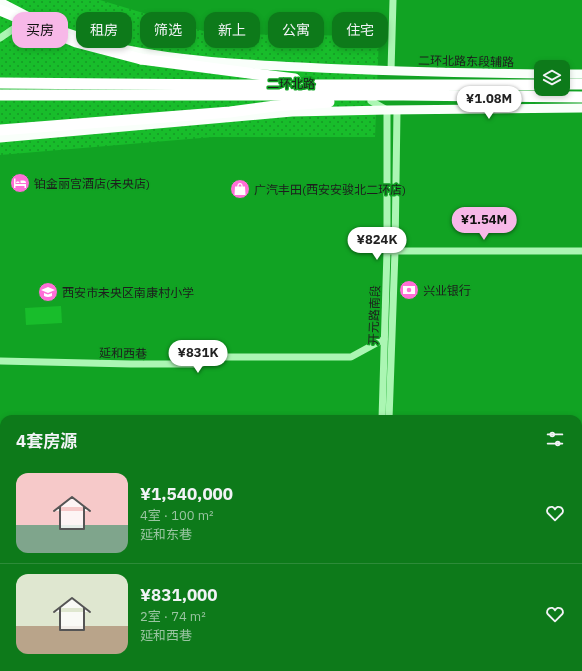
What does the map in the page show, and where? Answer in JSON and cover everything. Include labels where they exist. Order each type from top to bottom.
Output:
[{"type":"highway","points":[[0,10],[76,42],[142,58],[339,84]]},
{"type":"highway","name":"二环北路","points":[[0,83],[403,95],[582,97]]},
{"type":"highway","name":"二环北路","points":[[0,95],[234,90],[339,84],[534,84]]},
{"type":"highway","points":[[570,84],[582,84]]},
{"type":"highway","points":[[0,130],[230,112],[275,106],[371,101],[403,95]]},
{"type":"main road","name":"二环北路东段辅路","points":[[0,2],[19,12]]},
{"type":"main road","name":"二环北路东段辅路","points":[[68,34],[108,46],[153,55],[232,63],[391,71],[534,74]]},
{"type":"main road","points":[[570,74],[582,74]]},
{"type":"main road","points":[[0,138],[292,112],[582,108]]},
{"type":"street","points":[[391,71],[393,0]]},
{"type":"street","points":[[0,38],[12,30]]},
{"type":"street","points":[[371,101],[392,110]]},
{"type":"street","name":"开元路南段","points":[[390,415],[395,251],[392,110]]},
{"type":"street","name":"开元路南段","points":[[382,415],[392,110]]},
{"type":"street","points":[[387,251],[582,251]]},
{"type":"street","name":"延和西巷","points":[[0,361],[200,364],[219,357],[351,357],[384,338]]},
{"type":"green space","points":[[0,0],[100,0],[140,12],[140,48],[196,48],[196,29],[204,31],[204,48],[260,48],[260,35],[268,35],[268,48],[324,48],[324,35],[332,35],[332,48],[379,48],[375,137],[213,137],[0,155]]},
{"type":"green space","points":[[61,306],[62,323],[26,325],[25,308]]},
{"type":"place","name":"铂金丽宫酒店(未央店)","points":[[20,183]]},
{"type":"place","name":"广汽丰田(西安安骏北二环店)","points":[[240,189]]},
{"type":"place","name":"兴业银行","points":[[409,290]]},
{"type":"place","name":"西安市未央区南康村小学","points":[[48,292]]}]
